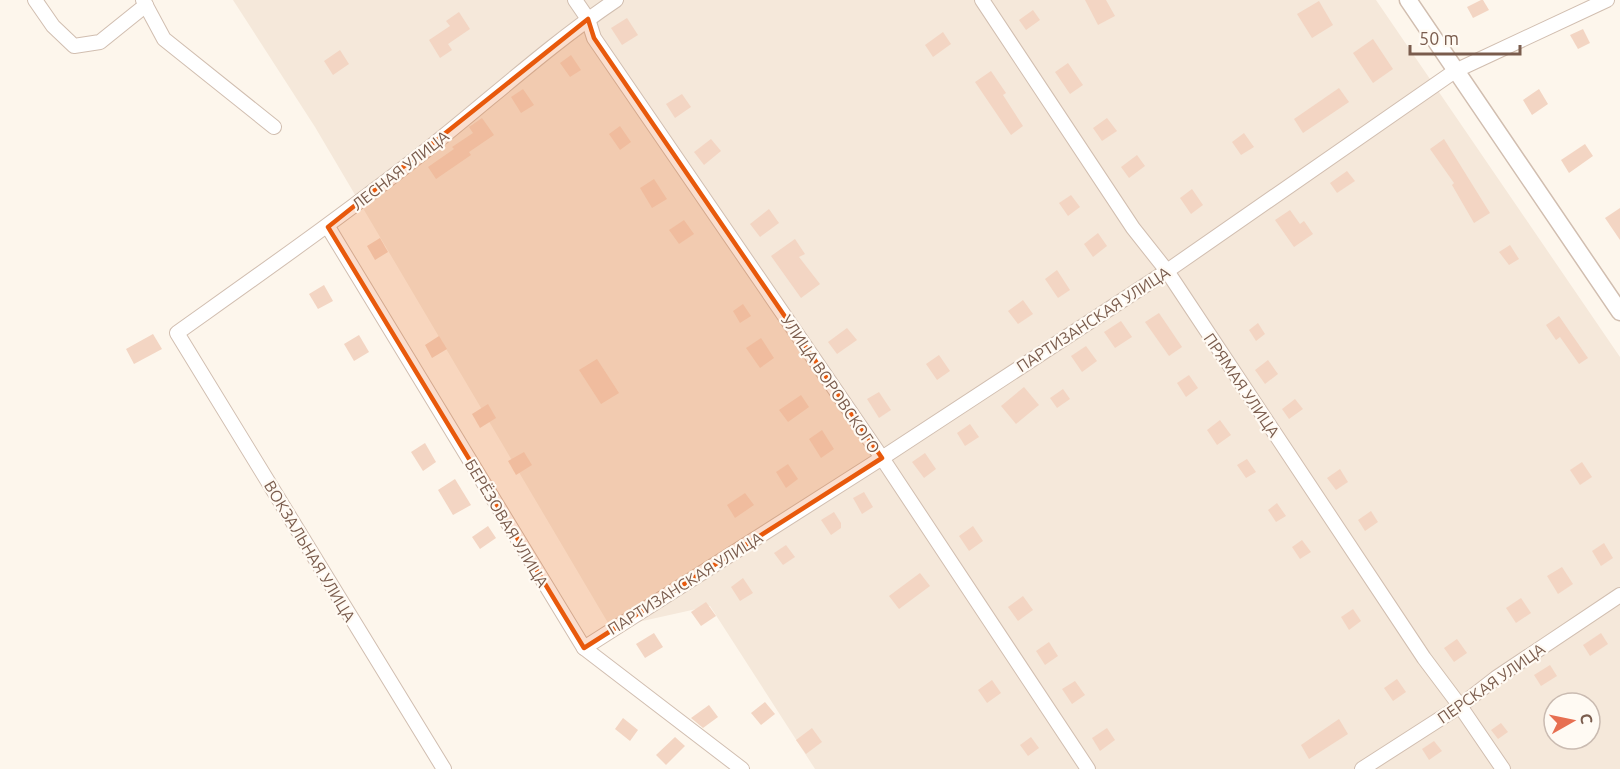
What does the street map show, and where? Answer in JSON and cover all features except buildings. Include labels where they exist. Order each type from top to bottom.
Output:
[{"type":"street","points":[[35,0],[53,26],[74,46],[100,42],[145,2],[164,39],[274,127]]},
{"type":"street","name":"УЛИЦА ВОРОВСКОГО","points":[[575,0],[588,19],[594,38],[882,458],[1088,769]]},
{"type":"street","name":"ЛЕСНАЯ УЛИЦА","points":[[177,333],[328,227],[588,19],[616,0]]},
{"type":"street","name":"ПРЯМАЯ УЛИЦА","points":[[982,0],[1133,228],[1167,271],[1424,658],[1503,769]]},
{"type":"street","points":[[1408,0],[1620,312]]},
{"type":"street","name":"ПАРТИЗАНСКАЯ УЛИЦА","points":[[584,648],[882,458],[1167,271],[1455,71],[1607,0]]},
{"type":"street","name":"БЕРЁЗОВАЯ УЛИЦА","points":[[328,227],[584,648],[742,769]]},
{"type":"street","name":"ВОКЗАЛЬНАЯ УЛИЦА","points":[[177,333],[444,769]]},
{"type":"street","name":"ПЕРСКАЯ УЛИЦА","points":[[1362,769],[1460,706],[1496,678],[1620,595]]},
{"type":"highlighted area","points":[[588,19],[594,38],[882,458],[584,648],[328,227]]},
{"type":"shaded area","points":[[233,0],[1376,0],[1620,357],[1620,769],[815,769],[710,606],[611,628],[315,127]]}]
